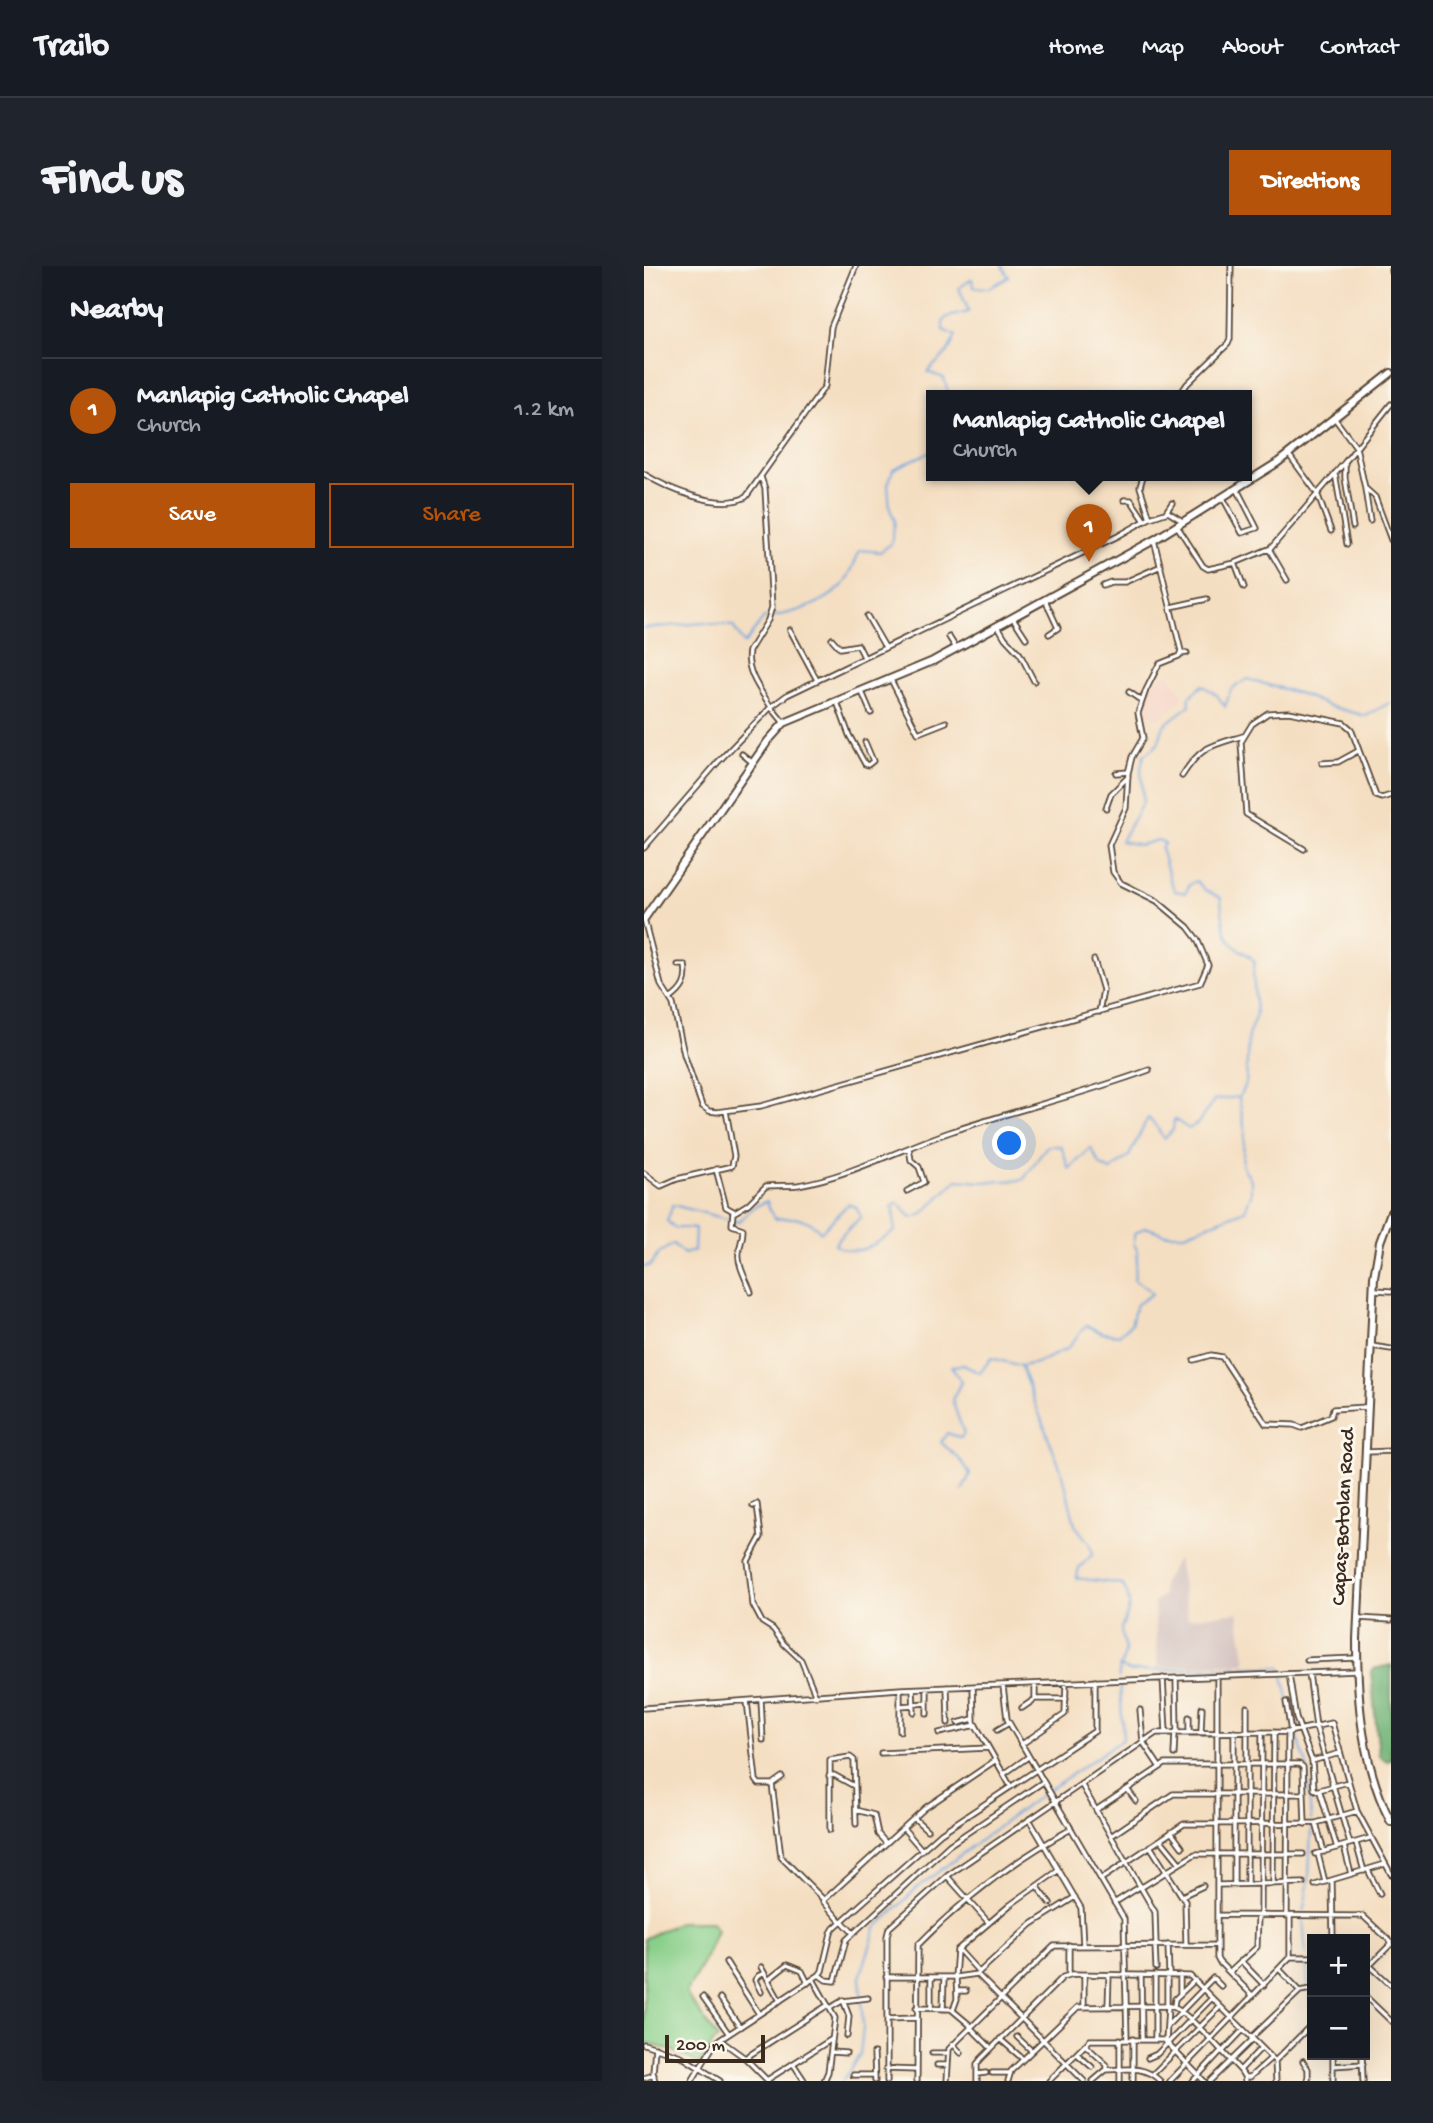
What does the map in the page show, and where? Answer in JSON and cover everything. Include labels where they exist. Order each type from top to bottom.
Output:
[{"type":"main road","points":[[1252,479],[1289,455],[1391,373]]},
{"type":"main road","points":[[644,919],[753,762],[784,723],[933,661],[1154,540],[1249,481]]},
{"type":"main road","name":"Capas-Botolan Road","points":[[1391,1212],[1377,1254],[1373,1289],[1357,1658],[1362,1716],[1371,1771],[1391,1822]]},
{"type":"street","points":[[644,474],[684,494],[730,501],[746,497],[825,386],[831,327],[856,266]]},
{"type":"street","points":[[1183,390],[1228,344],[1231,266]]},
{"type":"street","points":[[1177,526],[1207,569],[1217,569],[1269,549],[1345,463],[1391,404]]},
{"type":"street","points":[[1335,419],[1356,447],[1370,521]]},
{"type":"street","points":[[1289,455],[1317,492],[1331,531]]},
{"type":"street","points":[[1345,463],[1353,527]]},
{"type":"street","points":[[1335,474],[1347,544]]},
{"type":"street","points":[[761,477],[765,489],[772,607],[748,657],[754,679],[784,723]]},
{"type":"street","points":[[1142,481],[1140,488],[1147,519]]},
{"type":"street","points":[[1365,488],[1375,498],[1391,540]]},
{"type":"street","points":[[1223,498],[1242,533],[1257,528],[1237,489]]},
{"type":"street","points":[[1124,500],[1131,500],[1147,519]]},
{"type":"street","points":[[644,848],[718,762],[771,707],[787,695],[1118,536],[1147,519],[1166,512],[1172,503]]},
{"type":"street","points":[[1166,512],[1184,522]]},
{"type":"street","points":[[1154,540],[1180,654]]},
{"type":"street","points":[[1269,549],[1287,580]]},
{"type":"street","points":[[1235,563],[1244,587]]},
{"type":"street","points":[[1103,585],[1125,582],[1161,566]]},
{"type":"street","points":[[1171,607],[1207,599]]},
{"type":"street","points":[[1045,600],[1058,628],[1049,634]]},
{"type":"street","points":[[867,616],[885,648]]},
{"type":"street","points":[[1013,618],[1026,638]]},
{"type":"street","points":[[998,626],[1020,654],[1034,681]]},
{"type":"street","points":[[790,630],[817,680]]},
{"type":"street","points":[[949,637],[956,648]]},
{"type":"street","points":[[832,639],[840,648],[858,645],[864,657]]},
{"type":"street","points":[[644,919],[661,985],[676,1014],[684,1054],[701,1103],[711,1112],[761,1106],[1200,983],[1208,965],[1197,939],[1188,927],[1157,901],[1121,883],[1115,876],[1109,847],[1124,816],[1132,757],[1144,736],[1138,716],[1142,701],[1159,664],[1187,653]]},
{"type":"street","points":[[890,678],[918,733],[946,722]]},
{"type":"street","points":[[861,690],[871,713]]},
{"type":"street","points":[[1129,692],[1142,701]]},
{"type":"street","points":[[837,701],[849,735],[868,765],[873,761],[865,742]]},
{"type":"street","points":[[1304,849],[1246,814],[1241,748],[1243,736],[1252,724],[1268,713],[1299,712],[1344,723],[1350,729],[1377,797],[1391,795]]},
{"type":"street","points":[[1182,776],[1199,752],[1243,736]]},
{"type":"street","points":[[1322,762],[1338,762],[1359,751]]},
{"type":"street","points":[[742,754],[753,762]]},
{"type":"street","points":[[1116,773],[1128,774]]},
{"type":"street","points":[[1106,808],[1111,794],[1128,774]]},
{"type":"street","points":[[1094,960],[1104,990],[1099,1012]]},
{"type":"street","points":[[670,999],[686,981],[685,965],[678,965]]},
{"type":"street","points":[[732,1217],[766,1186],[799,1185],[816,1180],[995,1117],[1056,1101],[1149,1070]]},
{"type":"street","points":[[644,1173],[661,1186],[732,1166],[734,1161],[726,1111]]},
{"type":"street","points":[[907,1191],[924,1182],[919,1167],[911,1160],[909,1148]]},
{"type":"street","points":[[716,1169],[733,1226],[743,1229],[743,1243],[739,1251],[741,1268],[751,1292]]},
{"type":"street","points":[[1373,1289],[1391,1291]]},
{"type":"street","points":[[1370,1346],[1391,1349]]},
{"type":"street","points":[[1194,1360],[1211,1354],[1222,1357],[1268,1424],[1294,1425],[1300,1428],[1331,1416],[1333,1409],[1367,1406]]},
{"type":"street","points":[[1365,1452],[1391,1451]]},
{"type":"street","points":[[753,1506],[757,1504],[761,1537],[748,1561],[753,1605],[762,1622],[773,1629],[801,1660],[816,1696]]},
{"type":"street","points":[[1358,1618],[1391,1620]]},
{"type":"street","points":[[1307,1660],[1357,1658]]},
{"type":"street","points":[[644,1708],[900,1689],[1358,1671]]},
{"type":"street","points":[[1309,1673],[1316,1727],[1350,1844]]},
{"type":"street","points":[[1289,1674],[1300,1731],[1312,1761],[1314,1789],[1348,1782]]},
{"type":"street","points":[[1217,1676],[1218,1960],[1253,1996]]},
{"type":"street","points":[[1163,1678],[1166,1732]]},
{"type":"street","points":[[1174,1754],[1176,1678]]},
{"type":"street","points":[[692,2081],[720,2040],[819,1975],[831,1933],[941,1833],[1095,1731],[1095,1681]]},
{"type":"street","points":[[1022,1744],[1065,1714],[1066,1683]]},
{"type":"street","points":[[1035,1684],[1035,1699]]},
{"type":"street","points":[[1003,1685],[1005,1712],[1009,1723],[1125,1922],[1127,2039]]},
{"type":"street","points":[[973,1687],[975,1725],[1011,1787]]},
{"type":"street","points":[[927,1688],[927,1714]]},
{"type":"street","points":[[947,1688],[948,1723]]},
{"type":"street","points":[[900,1689],[900,1731]]},
{"type":"street","points":[[913,1689],[914,1712]]},
{"type":"street","points":[[1021,1708],[1035,1699],[1066,1699]]},
{"type":"street","points":[[761,1700],[763,1740]]},
{"type":"street","points":[[747,1701],[756,1780],[760,1784],[772,1784],[782,1777]]},
{"type":"street","points":[[1170,2081],[1290,1957],[1287,1883],[1289,1732],[1286,1702]]},
{"type":"street","points":[[900,1706],[927,1703]]},
{"type":"street","points":[[1247,1707],[1247,1884]]},
{"type":"street","points":[[1201,1732],[1202,1708]]},
{"type":"street","points":[[1140,1710],[1143,1742],[1160,1767]]},
{"type":"street","points":[[1189,1717],[1189,1732]]},
{"type":"street","points":[[958,1723],[973,1719]]},
{"type":"street","points":[[997,1730],[1009,1723]]},
{"type":"street","points":[[887,2081],[886,1977],[889,1928],[947,1876],[1156,1733],[1289,1732],[1332,1723],[1357,1811],[1391,1874]]},
{"type":"street","points":[[939,1733],[975,1725]]},
{"type":"street","points":[[1234,1732],[1234,1884]]},
{"type":"street","points":[[1230,1972],[1258,1945],[1262,1732]]},
{"type":"street","points":[[1273,1884],[1274,1732]]},
{"type":"street","points":[[881,1753],[988,1748]]},
{"type":"street","points":[[1312,1761],[1340,1753]]},
{"type":"street","points":[[830,1830],[830,1760],[850,1757],[853,1760],[856,1824]]},
{"type":"street","points":[[1004,1774],[1029,1757]]},
{"type":"street","points":[[824,1900],[914,1818],[996,1760]]},
{"type":"street","points":[[1096,1810],[1166,1764],[1299,1764],[1303,1767],[1305,1824]]},
{"type":"street","points":[[829,1776],[834,1775],[855,1786]]},
{"type":"street","points":[[819,1975],[826,1980],[835,1981],[844,1942],[853,1933],[949,1845],[1043,1782]]},
{"type":"street","points":[[772,1784],[781,1857],[853,1933]]},
{"type":"street","points":[[1081,1784],[1156,1914],[1156,1968]]},
{"type":"street","points":[[1127,1789],[1136,1801]]},
{"type":"street","points":[[1319,1790],[1337,1848]]},
{"type":"street","points":[[1111,1836],[1173,1794],[1304,1794]]},
{"type":"street","points":[[855,1810],[872,1814],[878,1834],[886,1843]]},
{"type":"street","points":[[1101,1879],[1184,1824],[1305,1824],[1357,1811]]},
{"type":"street","points":[[914,1818],[926,1830]]},
{"type":"street","points":[[1029,1819],[1075,1897],[1083,1918],[1083,1945]]},
{"type":"street","points":[[1316,1823],[1324,1852]]},
{"type":"street","points":[[903,1828],[923,1850]]},
{"type":"street","points":[[918,2081],[918,1945],[966,1900],[1044,1844],[1071,1829]]},
{"type":"street","points":[[1171,1832],[1182,1847]]},
{"type":"street","points":[[1325,1882],[1316,1854],[1371,1838]]},
{"type":"street","points":[[1161,1840],[1179,1862]]},
{"type":"street","points":[[1356,1842],[1366,1870],[1380,1894]]},
{"type":"street","points":[[1150,1846],[1186,1905],[1186,1944]]},
{"type":"street","points":[[1344,1846],[1351,1874]]},
{"type":"street","points":[[1114,1903],[1195,1854],[1303,1854]]},
{"type":"street","points":[[1315,1885],[1385,1864]]},
{"type":"street","points":[[953,2010],[956,2004],[958,1949],[1059,1870]]},
{"type":"street","points":[[947,1876],[989,1923]]},
{"type":"street","points":[[1332,1880],[1332,1934]]},
{"type":"street","points":[[1218,1885],[1303,1883]]},
{"type":"street","points":[[1037,1886],[1049,1903]]},
{"type":"street","points":[[1182,1896],[1203,1886]]},
{"type":"street","points":[[886,1977],[956,1977],[978,1973],[1032,1924],[1075,1897]]},
{"type":"street","points":[[1218,1915],[1363,1916],[1391,1943],[1370,1964]]},
{"type":"street","points":[[1069,1945],[1069,1975]]},
{"type":"street","points":[[1167,2043],[1170,2006],[1168,1945]]},
{"type":"street","points":[[947,2081],[947,2053],[953,2044],[1052,1947],[1217,1945]]},
{"type":"street","points":[[958,1949],[1000,1998],[1084,2081]]},
{"type":"street","points":[[1290,1957],[1307,1957]]},
{"type":"street","points":[[1241,1961],[1264,1984]]},
{"type":"street","points":[[726,1962],[760,2014]]},
{"type":"street","points":[[768,1980],[789,1965],[802,1971],[808,1983]]},
{"type":"street","points":[[1370,1966],[1391,1985]]},
{"type":"street","points":[[761,1967],[780,2001]]},
{"type":"street","points":[[1279,1969],[1300,1991]]},
{"type":"street","points":[[761,1992],[755,1979],[764,1973]]},
{"type":"street","points":[[1084,1975],[1084,2007]]},
{"type":"street","points":[[1108,2007],[1109,1975]]},
{"type":"street","points":[[1141,1975],[1142,2039]]},
{"type":"street","points":[[1154,1975],[1155,2039]]},
{"type":"street","points":[[1180,1975],[1180,1994]]},
{"type":"street","points":[[977,2081],[978,2062],[1063,1977],[1187,1975],[1273,2059],[1276,2081]]},
{"type":"street","points":[[931,1977],[931,2008]]},
{"type":"street","points":[[943,2008],[944,1977]]},
{"type":"street","points":[[1168,2025],[1213,1978],[1221,1986]]},
{"type":"street","points":[[813,1979],[835,2018],[828,2074],[824,2081]]},
{"type":"street","points":[[1170,2006],[1195,1980]]},
{"type":"street","points":[[1210,2081],[1300,1991],[1307,1990]]},
{"type":"street","points":[[957,1991],[966,1991]]},
{"type":"street","points":[[703,1997],[729,2034]]},
{"type":"street","points":[[1366,1997],[1391,2021]]},
{"type":"street","points":[[720,1998],[740,2027]]},
{"type":"street","points":[[745,2058],[829,2006],[843,2000],[866,1998]]},
{"type":"street","points":[[1148,2057],[1157,2054],[1212,1998]]},
{"type":"street","points":[[843,2000],[849,2013],[847,2036]]},
{"type":"street","points":[[1008,2081],[1009,2073],[1042,2040],[1075,2009],[1084,2007],[1170,2006],[1181,2012],[1199,2029],[1240,2070],[1245,2079],[1307,2029]]},
{"type":"street","points":[[1153,2074],[1220,2007]]},
{"type":"street","points":[[916,2008],[953,2010],[991,2048]]},
{"type":"street","points":[[886,2019],[916,2018]]},
{"type":"street","points":[[1193,2081],[1243,2030]]},
{"type":"street","points":[[1017,2038],[1032,2051]]},
{"type":"street","points":[[720,2040],[745,2058],[767,2080],[832,2039]]},
{"type":"street","points":[[1000,2039],[1023,2059]]},
{"type":"street","points":[[1120,2039],[1120,2081]]},
{"type":"street","points":[[1133,2039],[1133,2081]]},
{"type":"street","points":[[1051,2080],[1092,2040],[1163,2039],[1205,2081]]},
{"type":"street","points":[[644,2044],[700,2066],[720,2081]]},
{"type":"street","points":[[953,2044],[961,2053]]},
{"type":"street","points":[[1085,2045],[1107,2065],[1107,2070]]},
{"type":"street","points":[[655,2047],[655,2081]]},
{"type":"street","points":[[1240,2070],[1261,2048]]},
{"type":"street","points":[[831,2052],[846,2053]]},
{"type":"street","points":[[874,2053],[875,2081]]},
{"type":"street","points":[[932,2053],[947,2053]]},
{"type":"street","points":[[1077,2054],[1092,2067]]},
{"type":"street","points":[[1303,2060],[1308,2069],[1308,2081]]},
{"type":"street","points":[[1333,2060],[1333,2081]]},
{"type":"street","points":[[1363,2060],[1363,2081]]},
{"type":"street","points":[[794,2064],[804,2080]]},
{"type":"street","points":[[1333,2066],[1363,2064]]},
{"type":"street","points":[[937,2065],[947,2065]]},
{"type":"street","points":[[887,2069],[917,2070]]},
{"type":"street","points":[[1093,2081],[1107,2070],[1146,2070],[1160,2081]]},
{"type":"street","points":[[977,2074],[1009,2073]]},
{"type":"street","points":[[853,2075],[875,2074]]},
{"type":"street","points":[[644,2078],[654,2075]]},
{"type":"shaded area","points":[[1168,673],[1185,697],[1159,719],[1142,712],[1146,690],[1159,677]]},
{"type":"shaded area","points":[[1178,1558],[1188,1618],[1238,1612],[1246,1663],[1158,1668],[1154,1603],[1163,1594],[1162,1584]]},
{"type":"green space","points":[[1391,1665],[1391,1760],[1387,1761],[1379,1756],[1371,1672]]},
{"type":"green space","points":[[679,1922],[712,1922],[717,1930],[686,1993],[718,2039],[700,2064],[673,2051],[644,2042],[644,1939]]},
{"type":"waterway","points":[[947,390],[944,378],[927,372],[947,353],[956,336],[943,330],[943,322],[947,317],[969,312],[959,288],[972,279],[974,287],[989,288],[1009,277],[1002,266]]},
{"type":"waterway","points":[[644,628],[704,623],[733,626],[744,644],[764,618],[795,611],[825,599],[845,582],[860,550],[880,552],[891,544],[895,521],[890,509],[888,485],[893,469],[926,454]]},
{"type":"waterway","points":[[644,1267],[651,1265],[659,1253],[673,1244],[684,1254],[694,1251],[695,1228],[675,1228],[667,1221],[673,1205],[738,1222],[754,1207],[767,1201],[775,1219],[800,1219],[811,1223],[821,1232],[848,1204],[856,1207],[861,1217],[835,1245],[851,1251],[859,1250],[873,1245],[895,1231],[893,1205],[898,1203],[912,1218],[921,1215],[957,1180],[1023,1180],[1047,1146],[1061,1146],[1069,1169],[1091,1148],[1101,1166],[1111,1170],[1129,1156],[1148,1118],[1164,1139],[1173,1130],[1174,1119],[1189,1129],[1198,1123],[1214,1100],[1239,1097],[1246,1083],[1248,1036],[1256,1014],[1253,973],[1255,962],[1232,944],[1224,925],[1221,898],[1205,890],[1196,881],[1189,885],[1186,893],[1175,891],[1161,848],[1165,843],[1158,840],[1140,845],[1121,841],[1143,802],[1141,768],[1144,755],[1158,744],[1164,725],[1190,705],[1189,698],[1202,685],[1217,695],[1225,707],[1231,689],[1247,679],[1366,716],[1391,702]]},
{"type":"waterway","points":[[962,1491],[970,1474],[961,1460],[941,1442],[947,1433],[961,1438],[964,1434],[952,1400],[961,1382],[951,1366],[963,1365],[980,1373],[991,1358],[1021,1366],[1037,1363],[1067,1349],[1086,1325],[1102,1333],[1119,1335],[1131,1324],[1136,1305],[1152,1294],[1134,1280],[1138,1252],[1134,1244],[1134,1234],[1145,1227],[1165,1234],[1185,1234],[1245,1210],[1251,1195],[1251,1180],[1242,1165],[1245,1132],[1239,1098]]},
{"type":"waterway","points":[[1021,1367],[1063,1475],[1075,1525],[1089,1543],[1093,1554],[1079,1568],[1076,1578],[1122,1584],[1128,1596],[1128,1611],[1121,1628],[1125,1653],[1119,1677]]},
{"type":"waterway","points":[[1119,1667],[1130,1671],[1225,1668]]},
{"type":"waterway","points":[[1228,1667],[1279,1667],[1282,1670]]},
{"type":"waterway","points":[[1283,1676],[1295,1728]]},
{"type":"waterway","points":[[842,2081],[860,2055],[863,2028],[860,1977],[876,1928],[918,1887],[1030,1803],[1123,1739],[1120,1683]]},
{"type":"waterway","points":[[1296,1734],[1307,1765],[1311,1820]]},
{"type":"waterway","points":[[1303,1913],[1309,1879],[1311,1826]]},
{"type":"waterway","points":[[1303,1918],[1306,1955]]},
{"type":"waterway","points":[[1306,1961],[1307,1974]]},
{"type":"place","name":"Manlapig Catholic Chapel","points":[[1089,562]]}]
